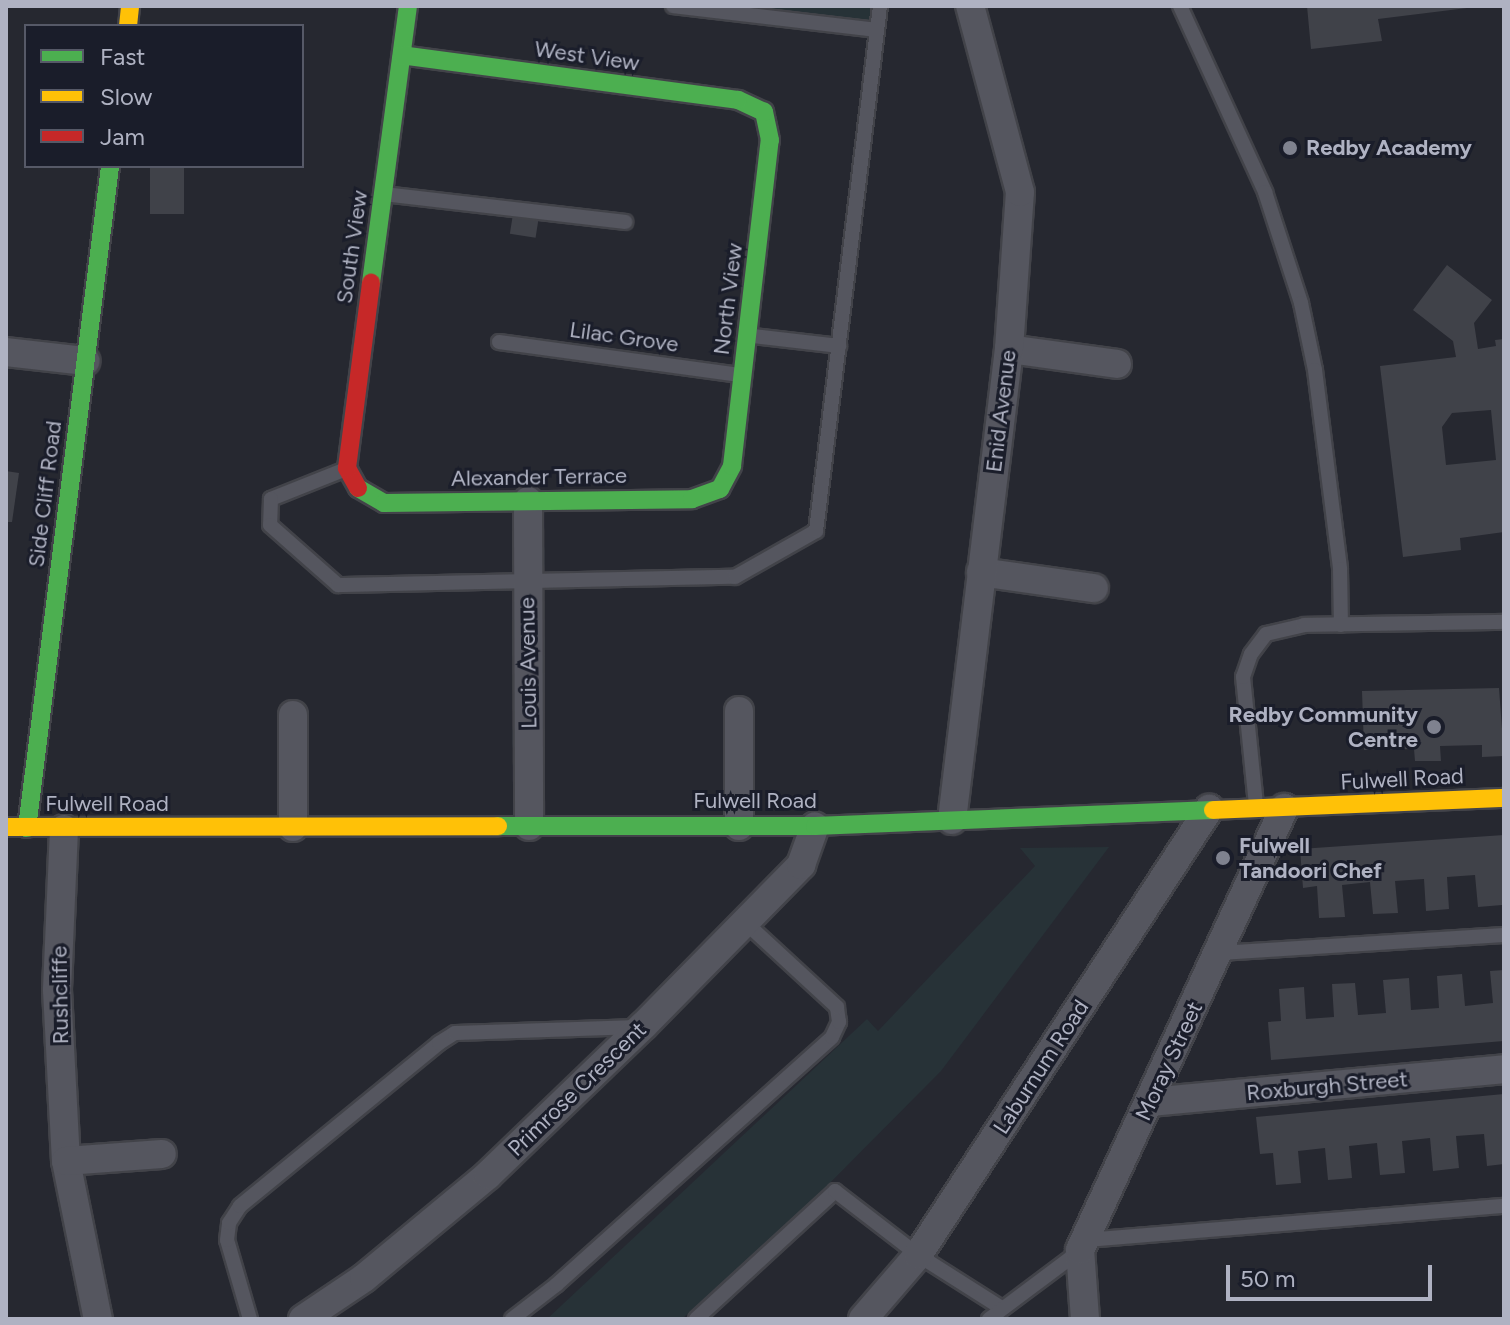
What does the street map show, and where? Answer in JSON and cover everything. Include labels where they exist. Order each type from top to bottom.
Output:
[{"type":"street","name":"South View","points":[[347,468],[408,6]]},
{"type":"street","name":"Enid Avenue","points":[[952,820],[1009,349],[1020,192],[970,6]]},
{"type":"street","name":"West View","points":[[402,55],[738,100],[764,112]]},
{"type":"street","name":"North View","points":[[720,489],[732,466],[749,336],[770,140],[764,112]]},
{"type":"street","name":"Side Cliff Road","points":[[27,828],[110,168]]},
{"type":"street","points":[[1009,349],[1117,364]]},
{"type":"street","points":[[6,352],[85,361]]},
{"type":"street","name":"Alexander Terrace","points":[[347,468],[360,492],[384,503],[692,499],[720,489]]},
{"type":"street","name":"Louis Avenue","points":[[528,501],[529,826]]},
{"type":"street","points":[[981,572],[1094,588]]},
{"type":"street","points":[[739,711],[739,826]]},
{"type":"street","points":[[293,715],[293,827]]},
{"type":"street","name":"Fulwell Road","points":[[6,827],[815,826],[1504,798]]},
{"type":"street","name":"Laburnum Road","points":[[863,1319],[918,1255],[1209,809]]},
{"type":"street","name":"Moray Street","points":[[1085,1319],[1084,1245],[1219,953],[1270,809]]},
{"type":"street","name":"Primrose Crescent","points":[[303,1319],[364,1278],[488,1175],[643,1026],[747,924],[801,865],[815,826]]},
{"type":"street","name":"Rushcliffe","points":[[64,829],[57,990],[66,1161],[98,1319]]},
{"type":"street","name":"Roxburgh Street","points":[[1150,1102],[1504,1069]]},
{"type":"street","points":[[66,1161],[162,1154]]},
{"type":"lane","points":[[673,6],[877,30]]},
{"type":"lane","points":[[347,468],[271,499],[270,512],[270,525],[338,585],[735,577],[816,531],[880,6]]},
{"type":"lane","points":[[1180,6],[1270,206],[1301,303],[1332,508],[1341,625]]},
{"type":"lane","points":[[383,194],[625,222]]},
{"type":"lane","points":[[749,336],[839,346]]},
{"type":"lane","name":"Lilac Grove","points":[[499,342],[743,376]]},
{"type":"lane","points":[[1270,809],[1243,677],[1251,654],[1266,634],[1284,627],[1504,622]]},
{"type":"lane","points":[[512,1319],[556,1285],[832,1037],[839,1022],[837,1007],[747,924]]},
{"type":"lane","points":[[1219,953],[1504,935]]},
{"type":"lane","points":[[250,1319],[227,1240],[229,1223],[240,1206],[439,1043],[455,1033],[643,1026]]},
{"type":"lane","points":[[696,1319],[835,1191],[918,1255],[1000,1307]]},
{"type":"lane","points":[[989,1319],[1000,1307],[1084,1245],[1504,1206]]},
{"type":"shaded area","points":[[673,6],[880,6],[877,30]]},
{"type":"shaded area","points":[[1109,847],[941,1071],[814,1199],[682,1319],[547,1319],[867,1019],[878,1031],[1035,866],[1020,848]]},
{"type":"building","points":[[1307,6],[1467,8],[1378,19],[1382,41],[1311,49]]},
{"type":"building","points":[[150,168],[184,168],[184,214],[150,214]]},
{"type":"building","points":[[513,214],[539,218],[536,238],[510,234]]},
{"type":"building","points":[[1447,265],[1492,300],[1474,323],[1478,349],[1496,346],[1495,340],[1504,339],[1504,532],[1460,538],[1461,550],[1403,557],[1380,366],[1456,357],[1453,341],[1413,310]],"holes":[[[1491,410],[1496,460],[1446,465],[1442,427],[1452,413]]]},
{"type":"building","points":[[6,471],[19,473],[12,522],[6,522]]},
{"type":"building","name":"Redby Community Centre","points":[[1499,688],[1504,756],[1482,757],[1482,745],[1440,746],[1441,761],[1415,761],[1414,749],[1364,750],[1362,691]]},
{"type":"building","points":[[1504,835],[1502,905],[1478,907],[1475,875],[1447,877],[1449,909],[1426,911],[1424,879],[1395,881],[1398,913],[1373,914],[1370,882],[1342,885],[1345,917],[1319,918],[1317,886],[1303,888],[1300,849]]},
{"type":"building","points":[[1504,970],[1504,1041],[1271,1060],[1268,1022],[1281,1021],[1279,989],[1304,987],[1306,1019],[1334,1017],[1332,984],[1355,983],[1358,1015],[1386,1013],[1383,980],[1409,978],[1411,1010],[1439,1008],[1437,976],[1462,974],[1465,1006],[1493,1003],[1490,971]]},
{"type":"building","points":[[1504,1094],[1504,1164],[1487,1166],[1484,1134],[1456,1136],[1459,1168],[1433,1171],[1430,1138],[1402,1141],[1405,1173],[1380,1175],[1377,1143],[1349,1146],[1352,1178],[1328,1180],[1325,1148],[1298,1151],[1301,1183],[1276,1185],[1273,1153],[1260,1154],[1256,1117]]},
{"type":"traffic: fast","points":[[371,283],[408,6]]},
{"type":"traffic: fast","points":[[358,488],[384,503],[692,499],[720,489],[732,466],[770,140],[764,112],[738,100],[402,55]]},
{"type":"traffic: fast","points":[[27,828],[110,168]]},
{"type":"traffic: fast","points":[[498,826],[815,826],[1213,810]]},
{"type":"traffic: slow","points":[[128,24],[130,6]]},
{"type":"traffic: slow","points":[[1213,810],[1504,798]]},
{"type":"traffic: slow","points":[[6,827],[498,826]]},
{"type":"traffic: jam","points":[[358,488],[347,468],[371,283]]},
{"type":"place","name":"Redby Academy","points":[[1290,148]]},
{"type":"place","name":"Redby Community Centre","points":[[1434,727]]},
{"type":"place","name":"Fulwell Tandoori Chef","points":[[1223,858]]}]
